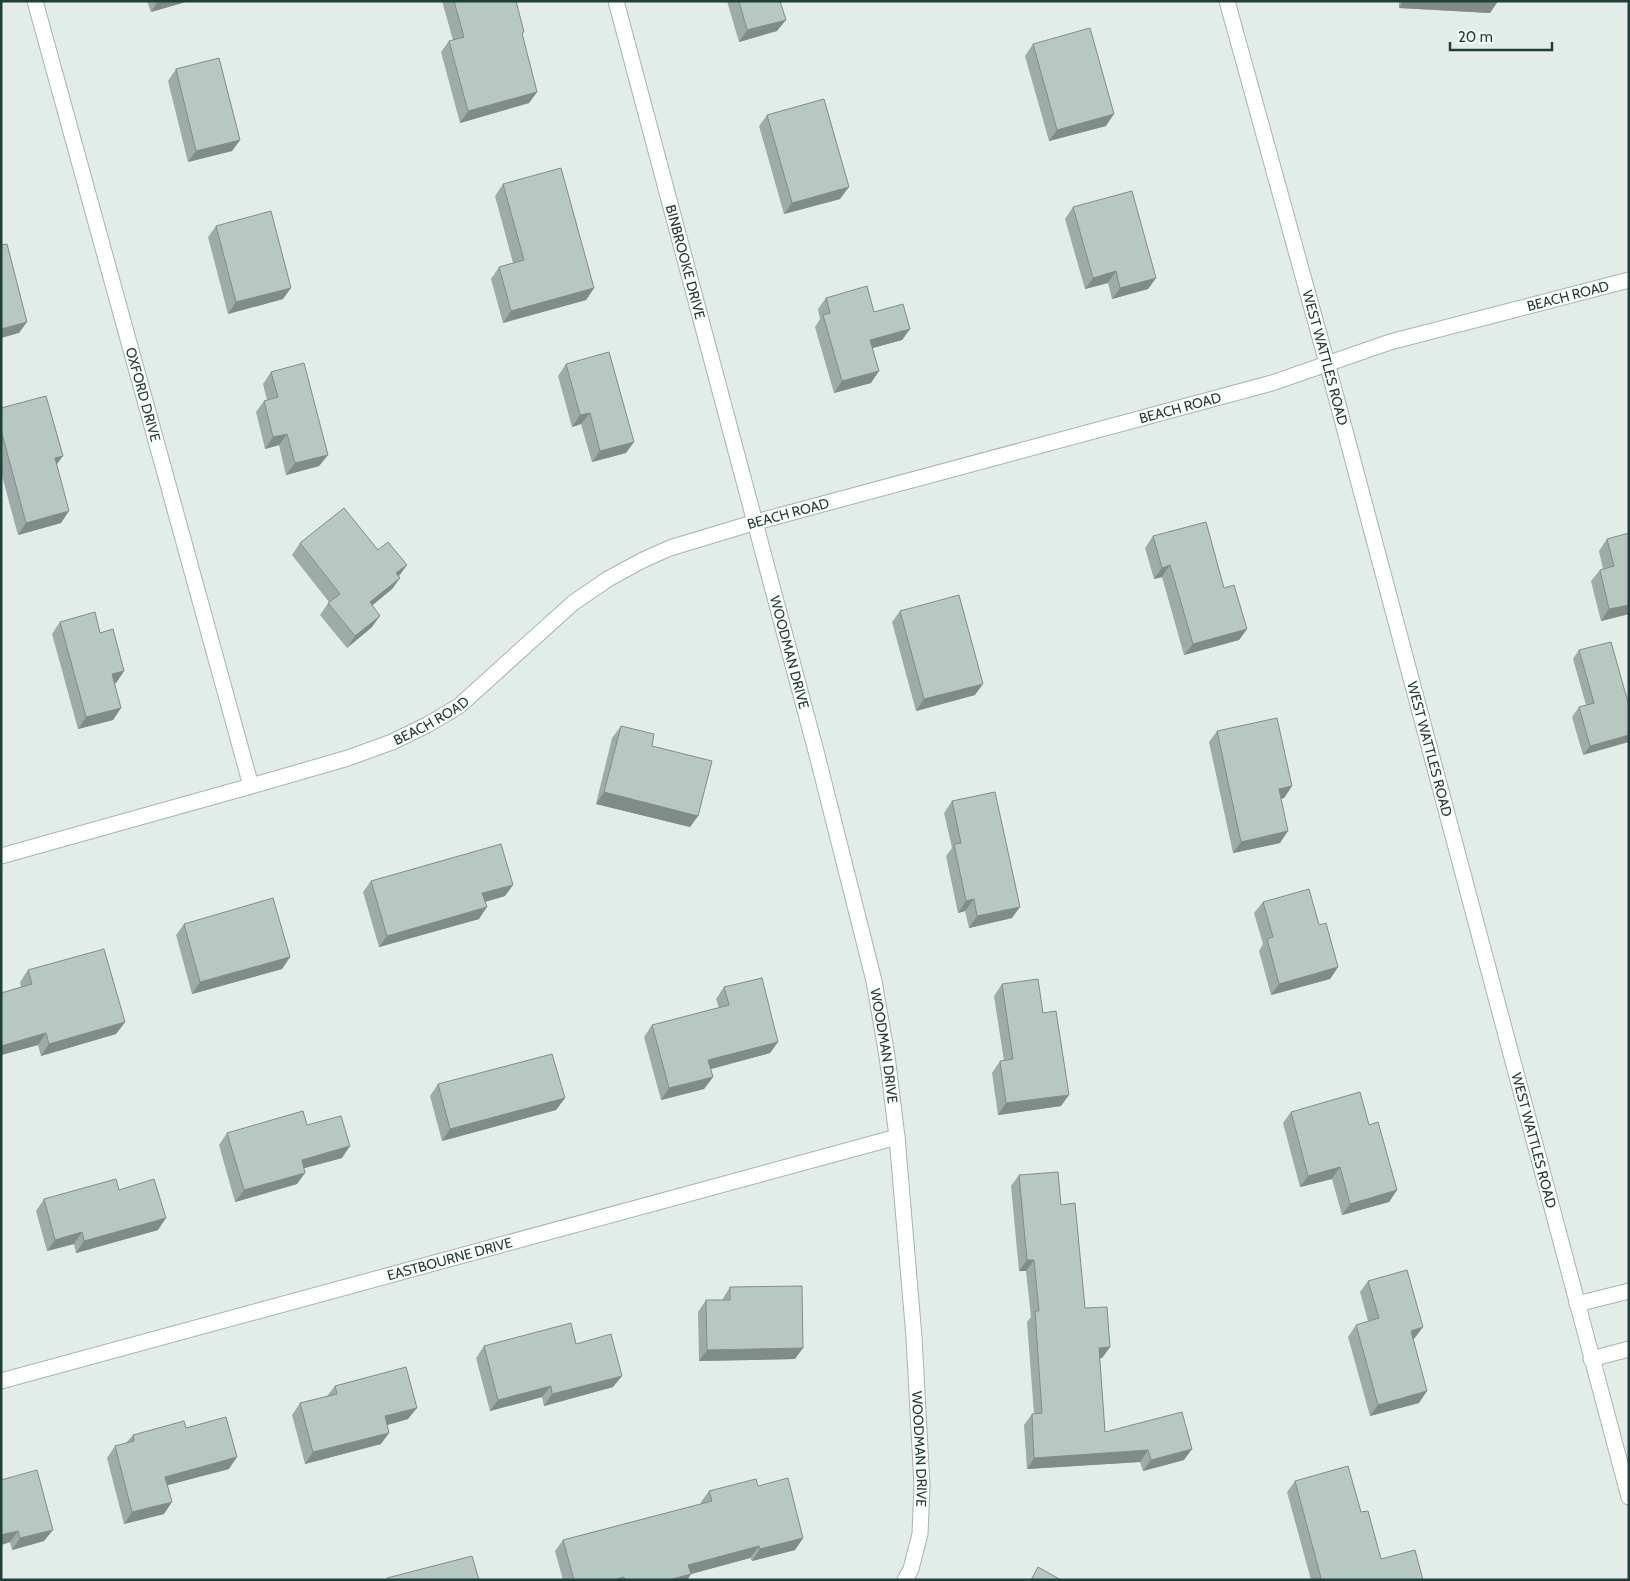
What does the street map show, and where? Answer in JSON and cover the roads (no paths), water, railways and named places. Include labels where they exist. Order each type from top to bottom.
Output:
[{"type":"street","name":"OXFORD DRIVE","points":[[35,1],[251,786]]},
{"type":"street","name":"BINBROOKE DRIVE","points":[[616,1],[756,522]]},
{"type":"street","name":"WEST WATTLES ROAD","points":[[1227,1],[1328,363],[1629,1497]]},
{"type":"street","name":"BEACH ROAD","points":[[1,856],[348,758],[392,742],[427,725],[459,706],[573,603],[608,579],[670,548],[756,522],[1272,383],[1390,342],[1629,280]]},
{"type":"street","name":"WOODMAN DRIVE","points":[[756,522],[874,981],[887,1056],[897,1137],[914,1337],[922,1486],[920,1534],[911,1569],[905,1580]]},
{"type":"street","name":"EASTBOURNE DRIVE","points":[[1,1381],[897,1137]]},
{"type":"street","points":[[1578,1304],[1629,1291]]},
{"type":"street","points":[[1591,1359],[1629,1349]]}]
